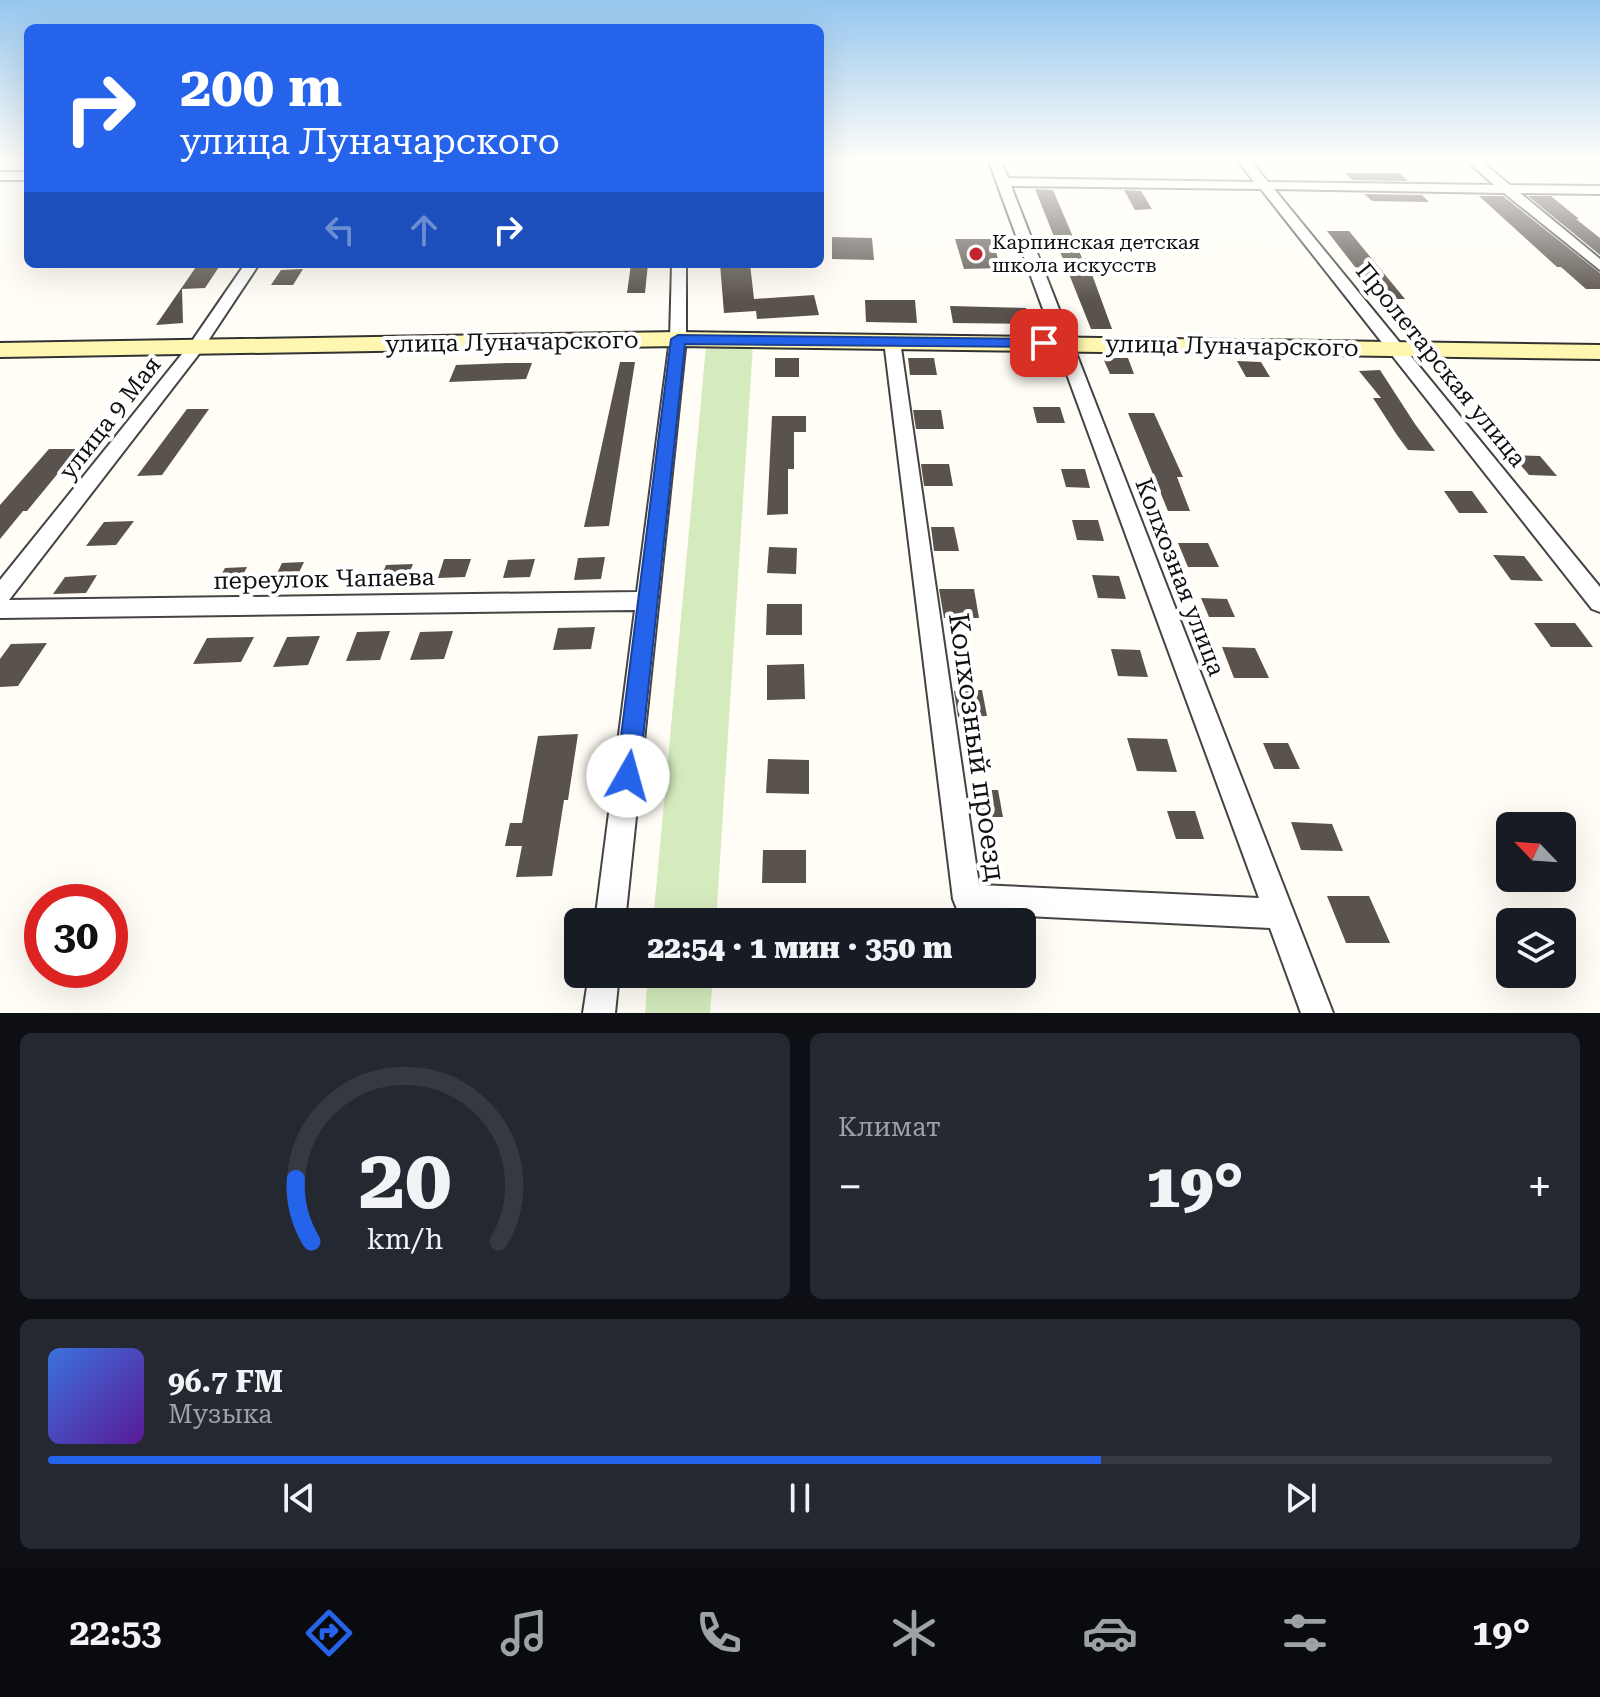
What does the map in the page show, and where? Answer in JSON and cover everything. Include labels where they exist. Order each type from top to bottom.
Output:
[{"type":"street","name":"Колхозная улица","points":[[1012,206],[1317,1013]]},
{"type":"street","name":"Пролетарская улица","points":[[1282,206],[1600,603]]},
{"type":"street","points":[[1529,206],[1600,266]]},
{"type":"street","name":"улица 9 Мая","points":[[0,596],[196,347],[249,268]]},
{"type":"street","points":[[612,908],[678,339],[679,268]]},
{"type":"street","name":"улица Луначарского","points":[[0,350],[678,339],[1600,352]]},
{"type":"street","name":"Колхозный проезд","points":[[892,341],[967,899],[1280,914]]},
{"type":"street","name":"переулок Чапаева","points":[[0,609],[648,601]]},
{"type":"street","points":[[599,1013],[602,988]]},
{"type":"green space","points":[[753,344],[717,908],[654,908],[706,346]]},
{"type":"green space","points":[[647,988],[712,988],[710,1013],[645,1013]]},
{"type":"building","points":[[1042,206],[1060,206],[1082,258],[1086,258],[1112,329],[1091,329]]},
{"type":"building","points":[[1133,206],[1150,206],[1152,209],[1135,210]]},
{"type":"building","points":[[1490,206],[1516,206],[1600,273],[1600,289],[1586,289],[1561,267],[1557,267]]},
{"type":"building","points":[[1541,206],[1564,206],[1600,238],[1600,255]]},
{"type":"building","points":[[1327,231],[1349,231],[1405,299],[1380,299]]},
{"type":"building","points":[[832,237],[872,238],[874,260],[832,259]]},
{"type":"building","name":"Карпинская детская школа искусств","points":[[955,239],[992,239],[1001,268],[964,269]]},
{"type":"building","points":[[195,268],[218,268],[205,288],[182,289],[183,323],[156,325]]},
{"type":"building","points":[[630,268],[648,268],[645,293],[627,293]]},
{"type":"building","points":[[720,268],[750,268],[754,299],[814,295],[819,315],[757,319],[756,311],[724,313]]},
{"type":"building","points":[[303,269],[293,285],[271,285],[281,270]]},
{"type":"building","points":[[865,300],[915,300],[917,323],[866,322]]},
{"type":"building","points":[[950,306],[1026,308],[1031,324],[953,323]]},
{"type":"building","points":[[775,358],[799,358],[799,377],[775,377]]},
{"type":"building","points":[[908,358],[934,358],[937,375],[910,375]]},
{"type":"building","points":[[1103,358],[1128,358],[1134,374],[1110,374]]},
{"type":"building","points":[[1237,361],[1261,362],[1270,377],[1246,377]]},
{"type":"building","points":[[620,362],[635,362],[609,526],[584,527]]},
{"type":"building","points":[[532,363],[526,379],[449,382],[456,365]]},
{"type":"building","points":[[1380,370],[1435,451],[1408,450],[1397,435],[1373,398],[1381,398],[1359,371]]},
{"type":"building","points":[[1033,407],[1060,407],[1065,423],[1037,423]]},
{"type":"building","points":[[187,409],[209,409],[162,475],[137,476]]},
{"type":"building","points":[[913,410],[941,410],[944,429],[916,429]]},
{"type":"building","points":[[1128,413],[1154,413],[1183,477],[1177,477],[1190,511],[1168,511]]},
{"type":"building","points":[[772,416],[806,416],[806,432],[794,432],[794,469],[788,469],[788,514],[767,515]]},
{"type":"building","points":[[49,449],[78,449],[0,539],[0,505]]},
{"type":"building","points":[[1512,455],[1540,456],[1557,476],[1529,475]]},
{"type":"building","points":[[921,464],[949,464],[953,486],[924,486]]},
{"type":"building","points":[[1061,469],[1085,469],[1090,488],[1066,487]]},
{"type":"building","points":[[1444,491],[1472,491],[1488,513],[1459,513]]},
{"type":"building","points":[[1072,520],[1098,520],[1104,541],[1077,540]]},
{"type":"building","points":[[134,521],[116,545],[86,546],[104,522]]},
{"type":"building","points":[[931,527],[954,527],[959,551],[934,551]]},
{"type":"building","points":[[1178,543],[1208,543],[1219,567],[1188,567]]},
{"type":"building","points":[[769,547],[797,548],[796,574],[767,573]]},
{"type":"building","points":[[1493,555],[1524,556],[1543,581],[1511,580]]},
{"type":"building","points":[[605,557],[601,579],[574,580],[578,558]]},
{"type":"building","points":[[444,559],[471,559],[465,577],[438,578]]},
{"type":"building","points":[[535,559],[530,577],[503,578],[508,560]]},
{"type":"building","points":[[304,562],[293,585],[271,586],[282,563]]},
{"type":"building","points":[[413,564],[405,583],[379,583],[386,565]]},
{"type":"building","points":[[247,567],[235,590],[212,591],[225,568]]},
{"type":"building","points":[[97,575],[86,593],[53,594],[65,577]]},
{"type":"building","points":[[1092,575],[1119,576],[1126,599],[1098,598]]},
{"type":"building","points":[[939,589],[974,589],[979,618],[944,618]]},
{"type":"building","points":[[1201,598],[1227,599],[1235,617],[1209,617]]},
{"type":"building","points":[[767,604],[802,604],[802,635],[766,635]]},
{"type":"building","points":[[1534,623],[1575,623],[1593,647],[1551,647]]},
{"type":"building","points":[[595,627],[591,649],[553,650],[558,628]]},
{"type":"building","points":[[390,631],[380,660],[346,661],[357,632]]},
{"type":"building","points":[[453,631],[444,659],[410,660],[420,632]]},
{"type":"building","points":[[320,636],[308,665],[273,667],[287,637]]},
{"type":"building","points":[[254,637],[241,662],[193,664],[207,638]]},
{"type":"building","points":[[47,643],[18,686],[0,687],[0,659],[11,644]]},
{"type":"building","points":[[1222,647],[1255,648],[1269,678],[1234,678]]},
{"type":"building","points":[[1111,649],[1140,650],[1148,677],[1118,676]]},
{"type":"building","points":[[804,664],[805,699],[767,700],[767,665]]},
{"type":"building","points":[[982,690],[987,716],[958,717],[954,691]]},
{"type":"building","points":[[578,734],[552,876],[516,877],[522,846],[505,846],[510,823],[522,823],[538,736]]},
{"type":"building","points":[[1127,738],[1167,739],[1177,772],[1137,771]]},
{"type":"building","points":[[1263,743],[1288,743],[1300,769],[1274,769]]},
{"type":"building","points":[[768,759],[809,760],[809,794],[766,793]]},
{"type":"building","points":[[971,790],[998,790],[1003,817],[975,817]]},
{"type":"building","points":[[1167,811],[1195,811],[1204,839],[1176,839]]},
{"type":"building","points":[[1291,822],[1332,824],[1343,851],[1301,850]]},
{"type":"building","points":[[763,850],[806,850],[806,883],[762,883]]},
{"type":"building","points":[[1327,896],[1369,896],[1390,943],[1346,943]]},
{"type":"place","name":"Карпинская детская школа искусств","points":[[976,254]]},
{"type":"route","points":[[628,776],[678,339],[1044,343]]}]
